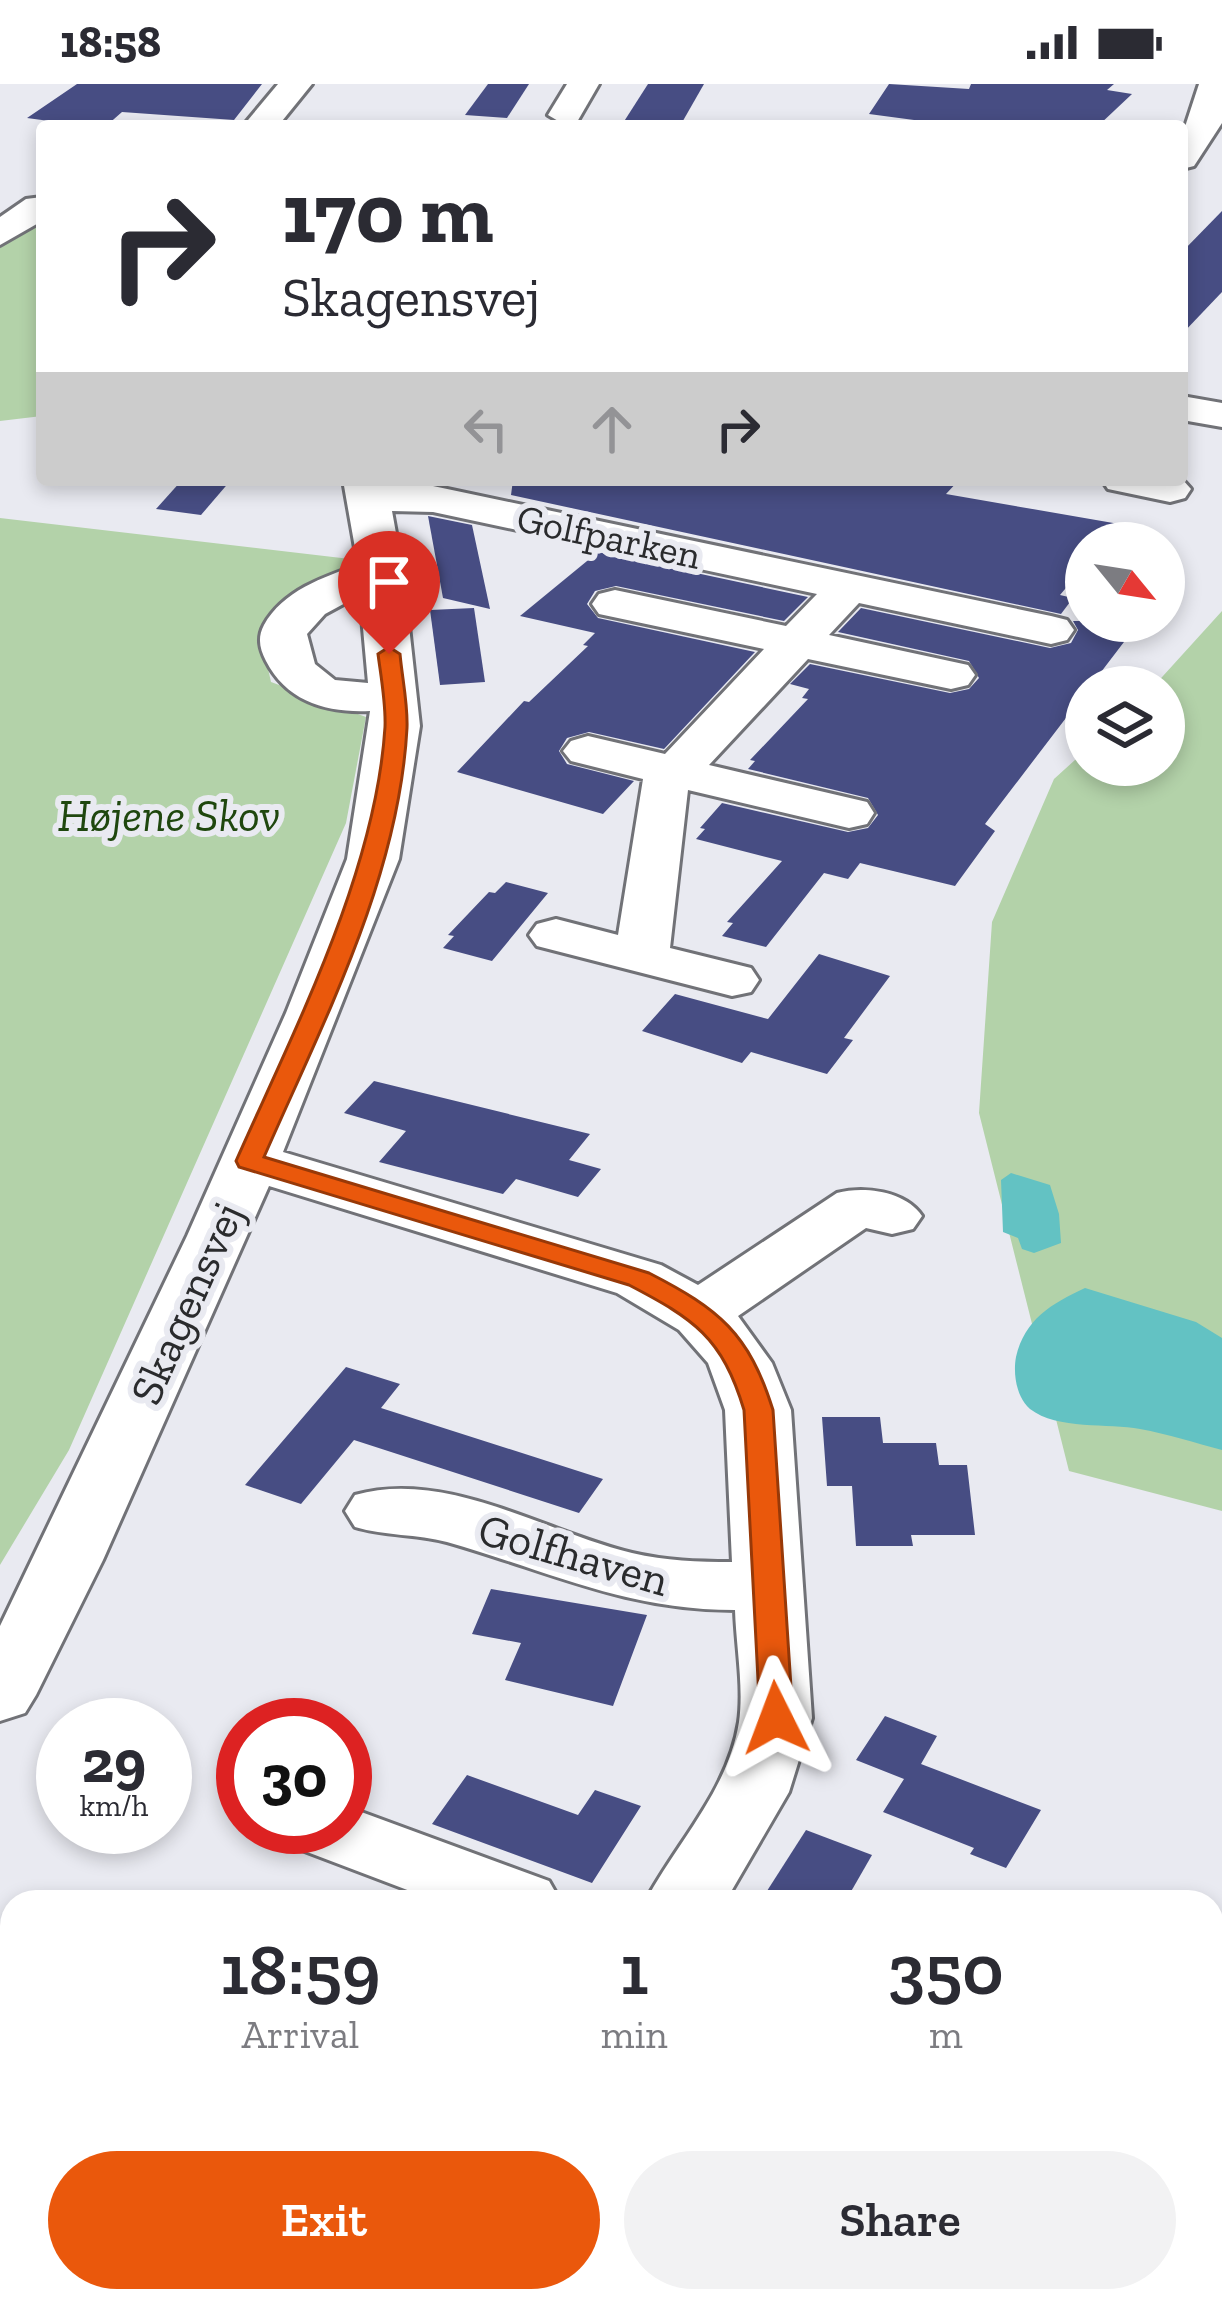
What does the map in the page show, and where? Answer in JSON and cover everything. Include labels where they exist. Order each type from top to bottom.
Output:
[{"type":"street","points":[[265,120],[296,84]]},
{"type":"street","points":[[565,115],[583,84]]},
{"type":"street","points":[[1188,150],[1212,112],[1217,92]]},
{"type":"street","points":[[0,196],[36,207]]},
{"type":"street","points":[[0,234],[36,211]]},
{"type":"street","points":[[1188,409],[1222,416]]},
{"type":"street","points":[[1154,486],[1170,489]]},
{"type":"street","name":"Skagensvej","points":[[0,1695],[119,1453],[314,1013],[373,859],[396,726],[381,572],[366,489]]},
{"type":"street","name":"Golfparken","points":[[366,489],[1051,630]]},
{"type":"street","points":[[381,572],[303,608],[287,625],[283,646],[296,675],[312,688],[350,698],[393,694]]},
{"type":"street","points":[[642,957],[664,784],[849,587]]},
{"type":"street","name":"Golfparken","points":[[616,604],[951,675]]},
{"type":"street","points":[[588,751],[850,813]]},
{"type":"street","points":[[556,935],[732,980]]},
{"type":"street","points":[[249,1161],[639,1279],[698,1314],[722,1334],[745,1365],[758,1410],[776,1718],[769,1756],[753,1796],[692,1890]]},
{"type":"street","points":[[698,1314],[859,1206],[892,1216]]},
{"type":"street","name":"Golfhaven","points":[[379,1511],[447,1518],[622,1575],[676,1586],[770,1586]]},
{"type":"street","points":[[372,1846],[490,1890]]},
{"type":"green space","points":[[36,220],[36,417],[0,421],[0,245]]},
{"type":"green space","name":"Højene Skov","points":[[0,518],[350,559],[358,567],[261,637],[271,682],[366,717],[346,823],[69,1450],[0,1565]]},
{"type":"green space","points":[[1222,611],[1222,1511],[1069,1471],[979,1113],[992,922],[1054,779],[1065,769],[1065,786],[1185,786],[1185,666],[1172,666]]},
{"type":"water","points":[[1011,1173],[1050,1185],[1061,1243],[1034,1253],[1003,1232],[1001,1180]]},
{"type":"water","points":[[1085,1288],[1196,1322],[1222,1338],[1222,1450],[1140,1429],[1054,1420],[1025,1404],[1015,1370],[1026,1332],[1051,1307]]},
{"type":"building","points":[[77,84],[262,84],[234,120],[122,112],[113,120],[27,118]]},
{"type":"building","points":[[488,84],[529,84],[507,118],[465,115]]},
{"type":"building","points":[[648,84],[704,84],[683,120],[625,120]]},
{"type":"building","points":[[889,84],[969,89],[971,84],[1114,84],[1107,90],[1132,94],[1104,120],[914,120],[869,114]]},
{"type":"building","points":[[1222,211],[1222,292],[1188,328],[1188,246]]},
{"type":"building","points":[[177,486],[226,486],[201,515],[156,509]]},
{"type":"building","points":[[512,486],[953,486],[946,494],[1107,522],[1065,522],[1065,589],[1060,595],[1065,596],[1065,609],[1061,614],[511,495]]},
{"type":"building","points":[[428,516],[472,525],[490,609],[443,598]]},
{"type":"building","points":[[598,552],[808,597],[784,621],[616,586],[595,591],[587,604],[598,618],[755,652],[664,749],[589,732],[567,738],[559,751],[567,764],[634,781],[603,814],[457,772],[524,701],[529,702],[588,646],[583,645],[595,633],[520,616]]},
{"type":"building","points":[[474,608],[485,682],[440,685],[430,610]]},
{"type":"building","points":[[861,608],[1050,648],[1072,642],[1124,642],[1106,666],[1065,666],[1065,719],[985,824],[995,831],[955,886],[860,863],[848,879],[824,873],[766,947],[722,936],[733,923],[727,922],[782,861],[696,839],[722,803],[848,832],[868,828],[878,815],[868,798],[748,769],[755,761],[750,760],[808,699],[802,698],[809,689],[790,684],[810,664],[950,693],[969,689],[979,678],[969,661],[838,632]]},
{"type":"building","points":[[506,882],[548,893],[492,961],[443,948],[454,936],[448,935],[489,892],[495,893]]},
{"type":"building","points":[[819,954],[890,976],[844,1038],[853,1040],[827,1074],[751,1052],[742,1063],[642,1031],[675,994],[768,1019]]},
{"type":"building","points":[[374,1081],[590,1134],[569,1160],[601,1169],[578,1197],[516,1179],[503,1194],[379,1162],[406,1131],[344,1113]]},
{"type":"building","points":[[346,1367],[400,1384],[381,1408],[603,1479],[579,1513],[354,1440],[301,1504],[245,1485]]},
{"type":"building","points":[[822,1417],[880,1417],[883,1443],[936,1443],[939,1465],[967,1465],[975,1535],[911,1535],[913,1546],[856,1546],[852,1486],[827,1486]]},
{"type":"building","points":[[491,1589],[647,1615],[613,1706],[505,1680],[521,1643],[472,1634]]},
{"type":"building","points":[[885,1716],[937,1736],[921,1764],[1041,1810],[1006,1868],[970,1854],[974,1848],[883,1812],[904,1779],[856,1760]]},
{"type":"building","points":[[467,1775],[578,1815],[595,1790],[641,1806],[592,1883],[432,1824]]},
{"type":"building","points":[[806,1830],[872,1855],[852,1890],[768,1890]]},
{"type":"route","points":[[389,654],[396,726],[373,859],[314,1013],[249,1161],[639,1279],[683,1302],[722,1334],[745,1365],[758,1410],[776,1718]]}]
